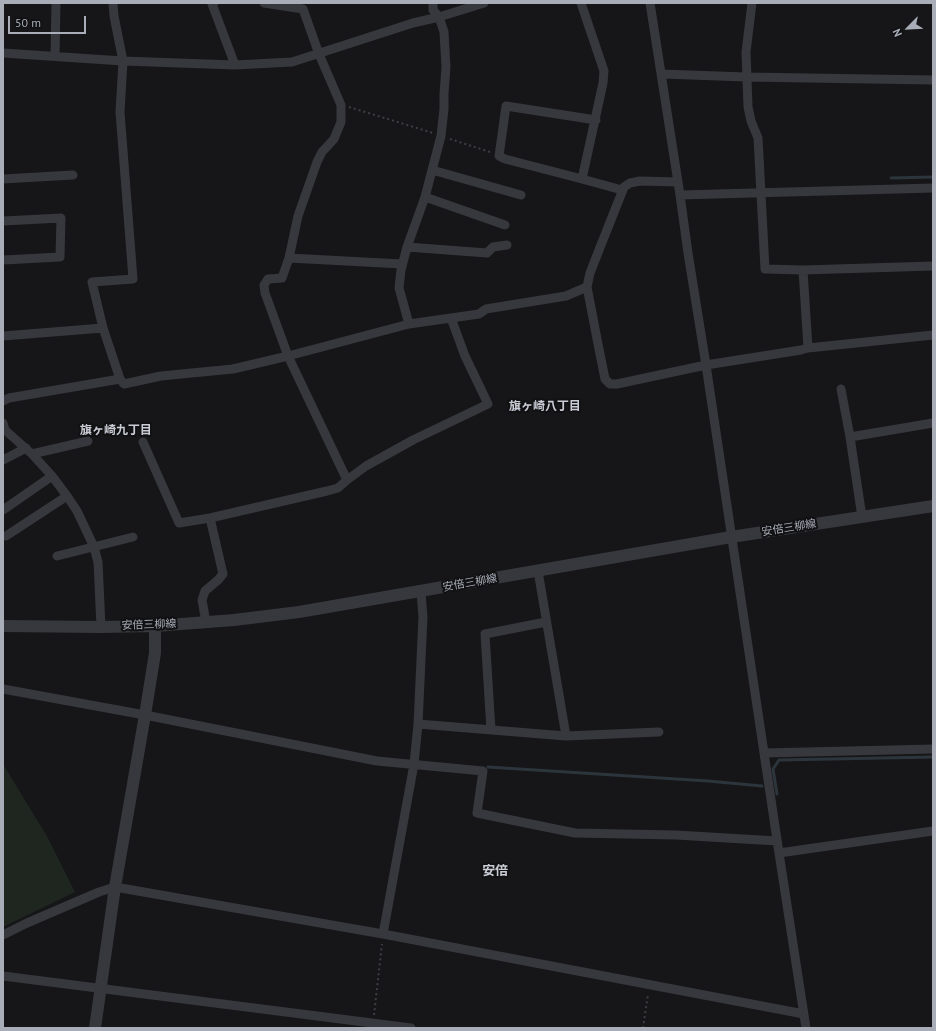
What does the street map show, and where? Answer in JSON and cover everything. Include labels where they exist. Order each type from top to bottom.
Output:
[{"type":"street","points":[[55,56],[56,3]]},
{"type":"street","points":[[113,3],[114,16],[124,61],[120,112],[133,279],[92,282],[103,328],[120,378],[124,384],[161,376],[233,369],[409,324],[479,314],[486,309],[566,296],[587,287]]},
{"type":"street","points":[[214,3],[212,4],[235,64]]},
{"type":"street","points":[[264,3],[303,9],[319,54],[340,105],[341,122],[334,139],[322,152],[316,162],[298,216],[289,258],[282,278],[268,279],[264,285],[265,293],[288,356],[347,480]]},
{"type":"street","points":[[409,324],[399,288],[401,270],[407,247],[425,197],[441,136],[444,109],[446,67],[444,32],[439,17],[433,10],[433,3]]},
{"type":"street","points":[[3,53],[124,61],[235,64],[292,62],[413,23],[439,17],[484,3]]},
{"type":"street","points":[[581,3],[604,71],[596,120],[582,179]]},
{"type":"street","points":[[650,3],[706,365],[778,853],[806,1028]]},
{"type":"street","points":[[752,3],[746,52],[746,77],[748,107],[751,121],[758,138],[765,269],[803,270],[933,266]]},
{"type":"street","points":[[662,74],[933,80]]},
{"type":"street","points":[[596,120],[506,106],[499,156],[505,159],[622,190]]},
{"type":"street","points":[[432,170],[522,194]]},
{"type":"street","points":[[3,179],[73,175]]},
{"type":"street","points":[[678,182],[640,181],[630,183],[624,187],[590,273],[587,287],[606,379],[610,384],[617,384],[706,365],[808,348],[933,335]]},
{"type":"street","points":[[680,195],[933,188]]},
{"type":"street","points":[[425,197],[506,225]]},
{"type":"street","points":[[3,221],[61,218],[60,257],[3,260]]},
{"type":"street","points":[[407,247],[487,253],[493,247],[507,245]]},
{"type":"street","points":[[289,258],[402,264]]},
{"type":"street","points":[[803,270],[808,348]]},
{"type":"street","points":[[143,442],[180,523],[210,518],[338,488],[366,466],[413,440],[488,404],[465,356],[451,318]]},
{"type":"street","points":[[3,336],[103,328]]},
{"type":"street","points":[[3,400],[120,378]]},
{"type":"street","points":[[841,389],[862,517]]},
{"type":"street","points":[[3,423],[5,430],[29,451],[52,476],[67,496],[94,547],[98,562],[101,627]]},
{"type":"street","points":[[850,437],[933,423]]},
{"type":"street","points":[[3,460],[29,451],[88,441]]},
{"type":"street","points":[[3,510],[52,476]]},
{"type":"street","points":[[6,536],[67,496]]},
{"type":"street","name":"安倍三柳線","points":[[3,626],[155,626],[299,612],[422,592],[538,570],[731,537],[933,506]]},
{"type":"street","points":[[206,622],[202,600],[205,591],[223,574],[210,518]]},
{"type":"street","points":[[57,556],[133,537]]},
{"type":"street","points":[[538,570],[566,736]]},
{"type":"street","points":[[383,934],[414,764],[418,724],[423,617],[422,592]]},
{"type":"street","points":[[491,730],[485,634],[546,622]]},
{"type":"street","points":[[95,1028],[115,887],[155,653],[155,626]]},
{"type":"street","points":[[3,689],[145,715],[377,761],[483,771],[477,813],[575,833],[676,835],[777,841]]},
{"type":"street","points":[[418,724],[566,736],[659,732]]},
{"type":"street","points":[[764,753],[933,749]]},
{"type":"street","points":[[778,853],[933,831]]},
{"type":"street","points":[[3,935],[99,892],[115,887],[383,934],[804,1014]]},
{"type":"street","points":[[3,976],[411,1028]]},
{"type":"path","points":[[340,105],[441,136],[499,156]]},
{"type":"path","points":[[373,1023],[383,934]]},
{"type":"path","points":[[643,1028],[649,985]]},
{"type":"shaded area","points":[[3,764],[48,838],[75,892],[3,927]]},
{"type":"waterway","points":[[891,178],[933,177]]},
{"type":"waterway","points":[[777,794],[773,769],[779,760],[933,757]]},
{"type":"waterway","points":[[488,767],[708,781],[762,786]]},
{"type":"district","name":"旗ヶ崎八丁目","points":[[545,407]]},
{"type":"district","name":"旗ヶ崎九丁目","points":[[116,431]]},
{"type":"district","name":"安倍","points":[[495,871]]}]
